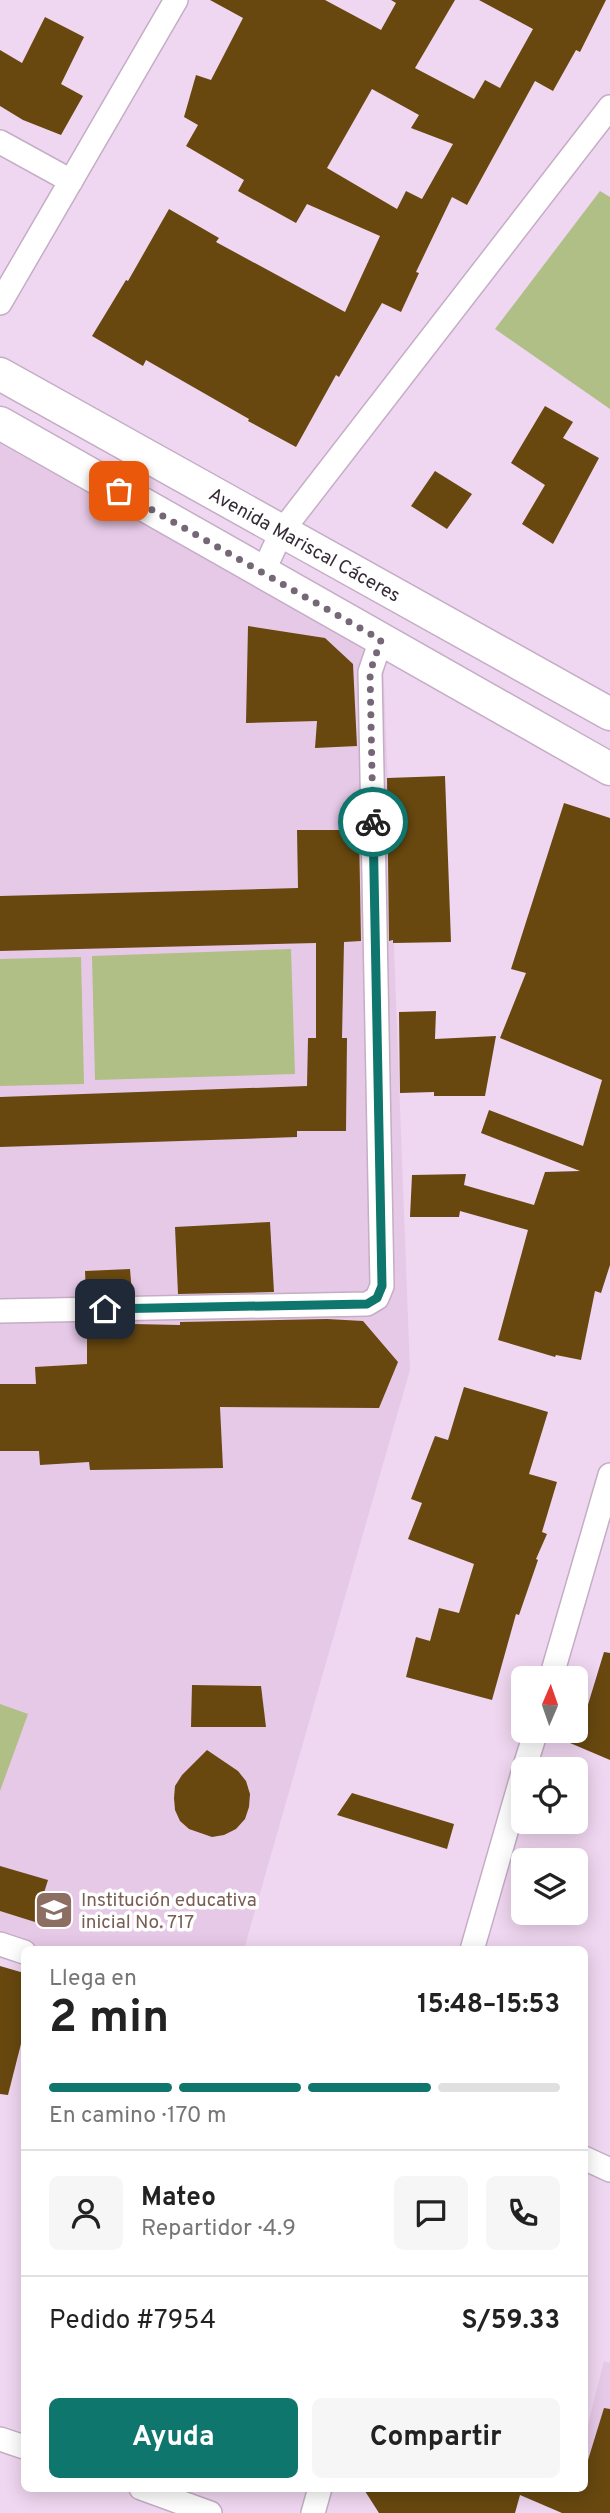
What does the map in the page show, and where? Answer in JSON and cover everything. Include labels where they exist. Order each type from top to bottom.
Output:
[{"type":"main road","name":"Avenida Mariscal Cáceres","points":[[0,374],[610,714]]},
{"type":"main road","points":[[0,424],[610,769]]},
{"type":"street","points":[[0,303],[176,0]]},
{"type":"street","points":[[262,572],[282,531],[610,107]]},
{"type":"street","points":[[0,142],[71,181]]},
{"type":"street","points":[[0,1311],[367,1304],[377,1298],[382,1286],[370,672],[381,640]]},
{"type":"street","points":[[554,1666],[610,1475]]},
{"type":"street","points":[[473,1946],[511,1816]]},
{"type":"street","points":[[0,1944],[21,1951]]},
{"type":"street","points":[[588,2160],[610,2171]]},
{"type":"street","points":[[0,2439],[21,2446]]},
{"type":"street","points":[[152,2492],[210,2513]]},
{"type":"street","points":[[313,2513],[319,2492]]},
{"type":"shaded area","points":[[0,442],[383,657],[410,1370],[245,1946],[21,1946],[21,1949],[0,1944]]},
{"type":"shaded area","points":[[604,2361],[610,2363],[610,2513],[564,2513],[581,2492],[588,2492],[588,2424]]},
{"type":"green space","points":[[600,191],[610,197],[610,409],[495,329]]},
{"type":"green space","points":[[291,949],[295,1074],[95,1080],[92,956]]},
{"type":"green space","points":[[81,957],[84,1084],[0,1086],[0,959]]},
{"type":"green space","points":[[0,1704],[28,1714],[0,1791]]},
{"type":"building","points":[[210,0],[325,0],[381,30],[396,3],[391,0],[455,0],[415,68],[474,99],[485,80],[500,88],[533,29],[479,0],[606,0],[580,52],[576,50],[553,91],[535,81],[467,205],[452,197],[416,272],[419,273],[401,312],[382,303],[339,377],[336,375],[296,447],[146,360],[143,366],[92,336],[126,280],[128,281],[169,209],[219,238],[216,242],[345,312],[380,236],[307,204],[296,223],[238,191],[244,180],[186,146],[198,125],[184,117],[196,75],[211,80],[243,18]],"holes":[[[372,89],[419,115],[411,128],[453,144],[422,199],[406,191],[397,209],[327,168]]]},
{"type":"building","points":[[45,17],[84,37],[61,84],[83,96],[61,135],[23,120],[0,106],[0,50],[22,63]]},
{"type":"building","points":[[545,406],[573,422],[563,438],[599,458],[553,544],[522,524],[545,485],[511,463]]},
{"type":"building","points":[[435,471],[472,494],[447,529],[411,506]]},
{"type":"building","points":[[248,626],[325,638],[353,664],[357,746],[315,748],[317,721],[246,723]]},
{"type":"building","points":[[445,776],[451,942],[393,943],[393,940],[389,941],[387,778]]},
{"type":"building","points":[[564,803],[610,818],[610,1265],[601,1293],[595,1291],[581,1360],[556,1355],[555,1357],[498,1340],[528,1230],[460,1211],[459,1217],[410,1217],[412,1175],[466,1174],[464,1185],[534,1205],[545,1172],[580,1171],[481,1133],[489,1110],[583,1146],[602,1080],[500,1038],[526,973],[511,969]]},
{"type":"building","points":[[297,830],[359,830],[361,941],[344,942],[342,1038],[347,1038],[346,1131],[297,1131],[297,1137],[0,1147],[0,1097],[307,1086],[308,1038],[316,1038],[316,943],[0,951],[0,896],[298,888]]},
{"type":"building","points":[[436,1011],[435,1039],[496,1036],[485,1096],[434,1096],[434,1092],[400,1093],[399,1012]]},
{"type":"building","points":[[270,1222],[274,1292],[178,1294],[175,1227]]},
{"type":"building","points":[[130,1269],[132,1294],[86,1295],[85,1271]]},
{"type":"building","points":[[327,1319],[363,1321],[398,1362],[379,1408],[220,1407],[223,1468],[90,1470],[89,1462],[40,1465],[39,1451],[0,1451],[0,1384],[36,1384],[35,1367],[87,1364],[87,1323],[180,1325],[180,1322]]},
{"type":"building","points":[[464,1387],[548,1412],[529,1474],[557,1482],[542,1532],[547,1534],[536,1559],[538,1560],[519,1615],[516,1614],[492,1700],[406,1677],[416,1637],[430,1641],[439,1608],[459,1613],[474,1564],[408,1539],[422,1503],[411,1499],[435,1436],[448,1440]]},
{"type":"building","points":[[604,1652],[610,1653],[610,1760],[570,1743],[588,1743],[588,1705]]},
{"type":"building","points":[[192,1685],[261,1686],[266,1727],[191,1727]]},
{"type":"building","points":[[207,1750],[238,1771],[246,1781],[250,1794],[245,1819],[236,1829],[212,1837],[189,1829],[180,1821],[174,1798],[175,1786],[182,1775]]},
{"type":"building","points":[[352,1793],[454,1824],[447,1849],[337,1815]]},
{"type":"building","points":[[0,1866],[48,1880],[35,1922],[0,1911]]},
{"type":"building","points":[[0,1966],[21,1972],[21,2044],[8,2095],[0,2094]]},
{"type":"building","points":[[604,2408],[610,2409],[610,2513],[562,2513],[520,2495],[515,2513],[379,2513],[366,2492],[588,2492],[588,2460]]},
{"type":"way so far","points":[[119,491],[381,640],[370,672],[373,822]]},
{"type":"place","name":"Institución educativa inicial No. 717","points":[[54,1910]]},
{"type":"route","points":[[105,1309],[367,1304],[377,1298],[382,1286],[373,822]]}]
